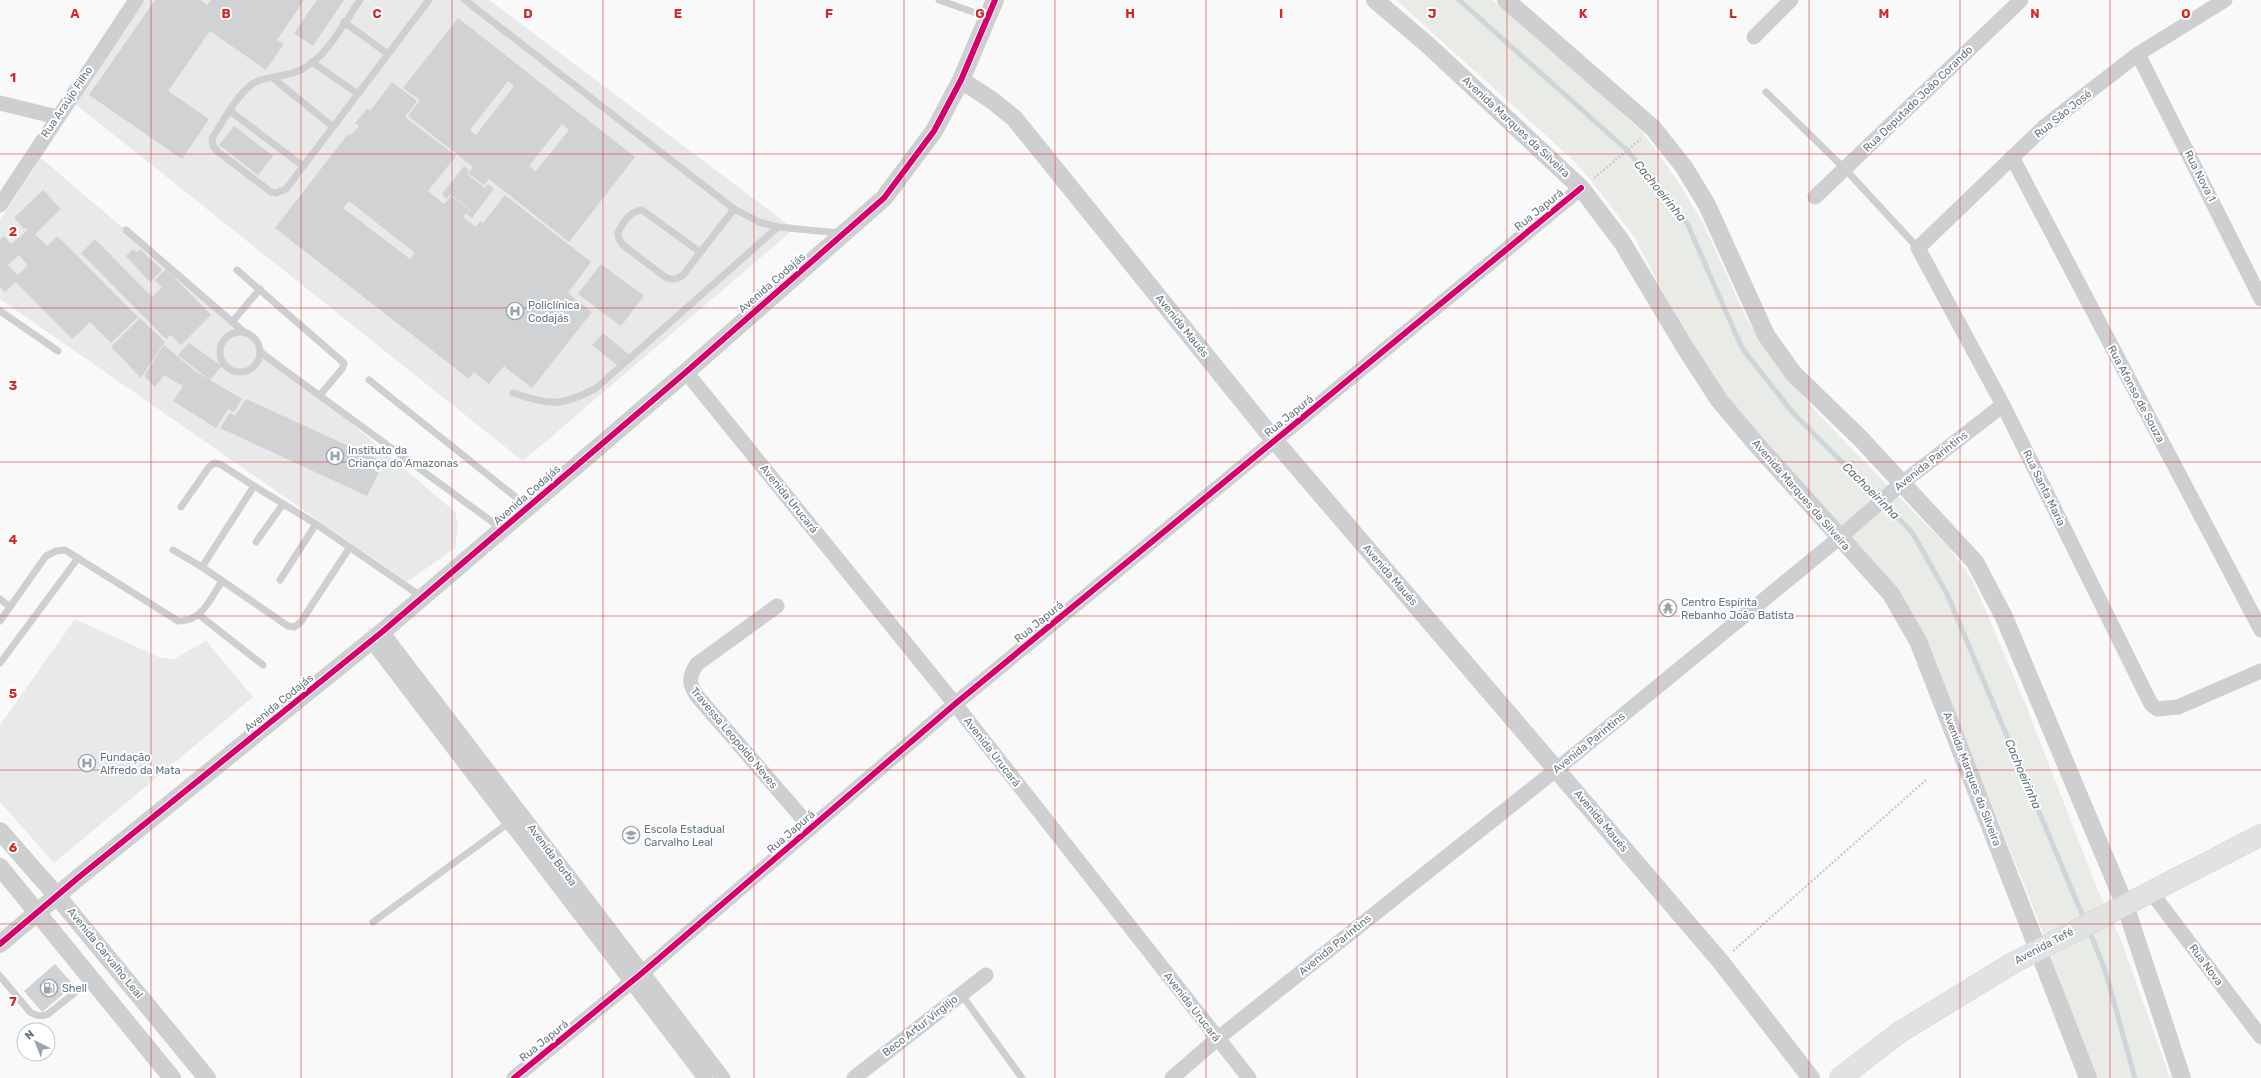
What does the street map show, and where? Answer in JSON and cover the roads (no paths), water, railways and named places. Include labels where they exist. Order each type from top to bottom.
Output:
[{"type":"main road","name":"Avenida Tefé","points":[[1840,1078],[1900,1032],[2040,947],[2120,908],[2261,835]]},
{"type":"street","name":"Rua Araújo Filho","points":[[0,204],[136,0]]},
{"type":"street","name":"Avenida Codajás","points":[[0,944],[377,636],[686,372],[884,198],[934,131],[961,80],[989,18],[995,0]]},
{"type":"street","name":"Avenida Marques da Silveira","points":[[1375,0],[1429,46],[1581,188],[1622,242],[1684,346],[1719,400],[1844,534],[1891,594],[1918,641],[2040,947],[2088,1078]]},
{"type":"street","points":[[1506,0],[1653,128],[1684,167],[1707,205],[1766,335],[1793,373],[1861,439],[1897,486],[1975,562],[2004,617],[2120,908],[2182,1078]]},
{"type":"street","points":[[1754,37],[1791,0]]},
{"type":"street","name":"Rua Deputado João Corando","points":[[1815,197],[2021,0]]},
{"type":"street","name":"Rua São José","points":[[1918,248],[2045,126],[2138,54],[2225,0]]},
{"type":"street","name":"Rua Nova 1","points":[[2138,54],[2261,299]]},
{"type":"street","name":"Avenida Maués","points":[[961,80],[993,101],[1014,118],[1275,441],[1721,962],[1812,1078]]},
{"type":"street","points":[[0,103],[57,117]]},
{"type":"street","name":"Rua Afonso de Souza","points":[[2012,158],[2261,630]]},
{"type":"street","name":"Rua Japurá","points":[[514,1078],[637,977],[955,704],[1581,188]]},
{"type":"street","name":"Rua Santa Maria","points":[[1918,248],[2003,405],[2151,704],[2158,709],[2178,707],[2261,671]]},
{"type":"street","name":"Avenida Urucará","points":[[686,372],[955,704],[1249,1078]]},
{"type":"street","name":"Avenida Parintins","points":[[1172,1078],[1217,1039],[1557,769],[1844,534],[1897,486],[2003,405]]},
{"type":"street","name":"Travessa Leopoldo Neves","points":[[777,606],[697,664],[691,673],[690,684],[697,696],[811,828]]},
{"type":"street","name":"Avenida Borba","points":[[377,636],[510,822],[637,977],[723,1078]]},
{"type":"street","name":"Avenida Borba","points":[[377,636],[637,977],[705,1078]]},
{"type":"street","name":"Avenida Carvalho Leal","points":[[0,831],[57,896],[207,1078]]},
{"type":"street","points":[[0,867],[172,1078]]},
{"type":"street","name":"Rua Nova","points":[[2151,892],[2261,1037]]},
{"type":"street","name":"Beco Artur Virgiljo","points":[[854,1078],[986,975]]},
{"type":"lane","points":[[360,0],[312,62],[294,74],[260,81],[246,89],[212,138],[213,146],[271,192],[276,193],[286,189],[429,0]]},
{"type":"lane","points":[[465,0],[734,209],[759,222],[778,227],[844,233]]},
{"type":"lane","points":[[940,0],[989,18]]},
{"type":"lane","points":[[344,22],[388,54]]},
{"type":"lane","points":[[312,62],[358,94]]},
{"type":"lane","points":[[273,78],[333,127]]},
{"type":"lane","points":[[1766,92],[1845,169],[1918,248]]},
{"type":"lane","points":[[230,112],[303,166]]},
{"type":"lane","points":[[700,252],[648,212],[642,210],[630,215],[618,233],[619,239],[623,245],[665,277],[671,280],[677,279],[683,275],[734,209]]},
{"type":"lane","points":[[513,393],[543,403],[570,401],[595,389],[778,227]]},
{"type":"lane","points":[[126,230],[232,322],[244,332],[256,339],[260,352],[502,529]]},
{"type":"lane","points":[[237,270],[344,363],[342,369],[320,396]]},
{"type":"lane","points":[[232,322],[260,289]]},
{"type":"lane","points":[[0,311],[58,351]]},
{"type":"lane","points":[[244,332],[230,334],[224,338],[219,351],[224,364],[229,369],[242,372],[255,365],[260,352]]},
{"type":"lane","points":[[369,380],[528,507]]},
{"type":"lane","points":[[181,507],[208,467],[214,463],[220,464],[316,524],[422,597]]},
{"type":"lane","points":[[202,568],[254,486]]},
{"type":"lane","points":[[256,542],[283,504]]},
{"type":"lane","points":[[280,580],[316,524]]},
{"type":"lane","points":[[173,550],[288,626],[294,627],[300,623],[350,547]]},
{"type":"lane","points":[[0,621],[46,556],[56,551],[65,550],[178,621],[189,621],[199,616],[222,581]]},
{"type":"lane","points":[[0,663],[78,558]]},
{"type":"lane","points":[[0,599],[10,606]]},
{"type":"lane","points":[[199,616],[263,665]]},
{"type":"lane","points":[[373,922],[510,822]]},
{"type":"lane","points":[[0,976],[30,1012],[42,1016],[48,1014],[92,979]]},
{"type":"lane","points":[[961,994],[1022,1078]]},
{"type":"waterway","name":"Cachoeirinha","points":[[1459,0],[1627,150],[1687,223],[1742,348],[1793,413],[1912,532],[1947,594],[2085,921]]},
{"type":"waterway","name":"Cachoeirinha","points":[[2089,930],[2105,970],[2135,1078]]},
{"type":"place","name":"Policlínica Codajás","points":[[515,311]]},
{"type":"place","name":"Instituto da Criança do Amazonas","points":[[335,456]]},
{"type":"place","name":"Centro Espírita Rebanho João Batista","points":[[1668,608]]},
{"type":"place","name":"Fundação Alfredo da Mata","points":[[87,763]]},
{"type":"place","name":"Escola Estadual Carvalho Leal","points":[[631,835]]},
{"type":"place","name":"Shell","points":[[49,988]]}]
